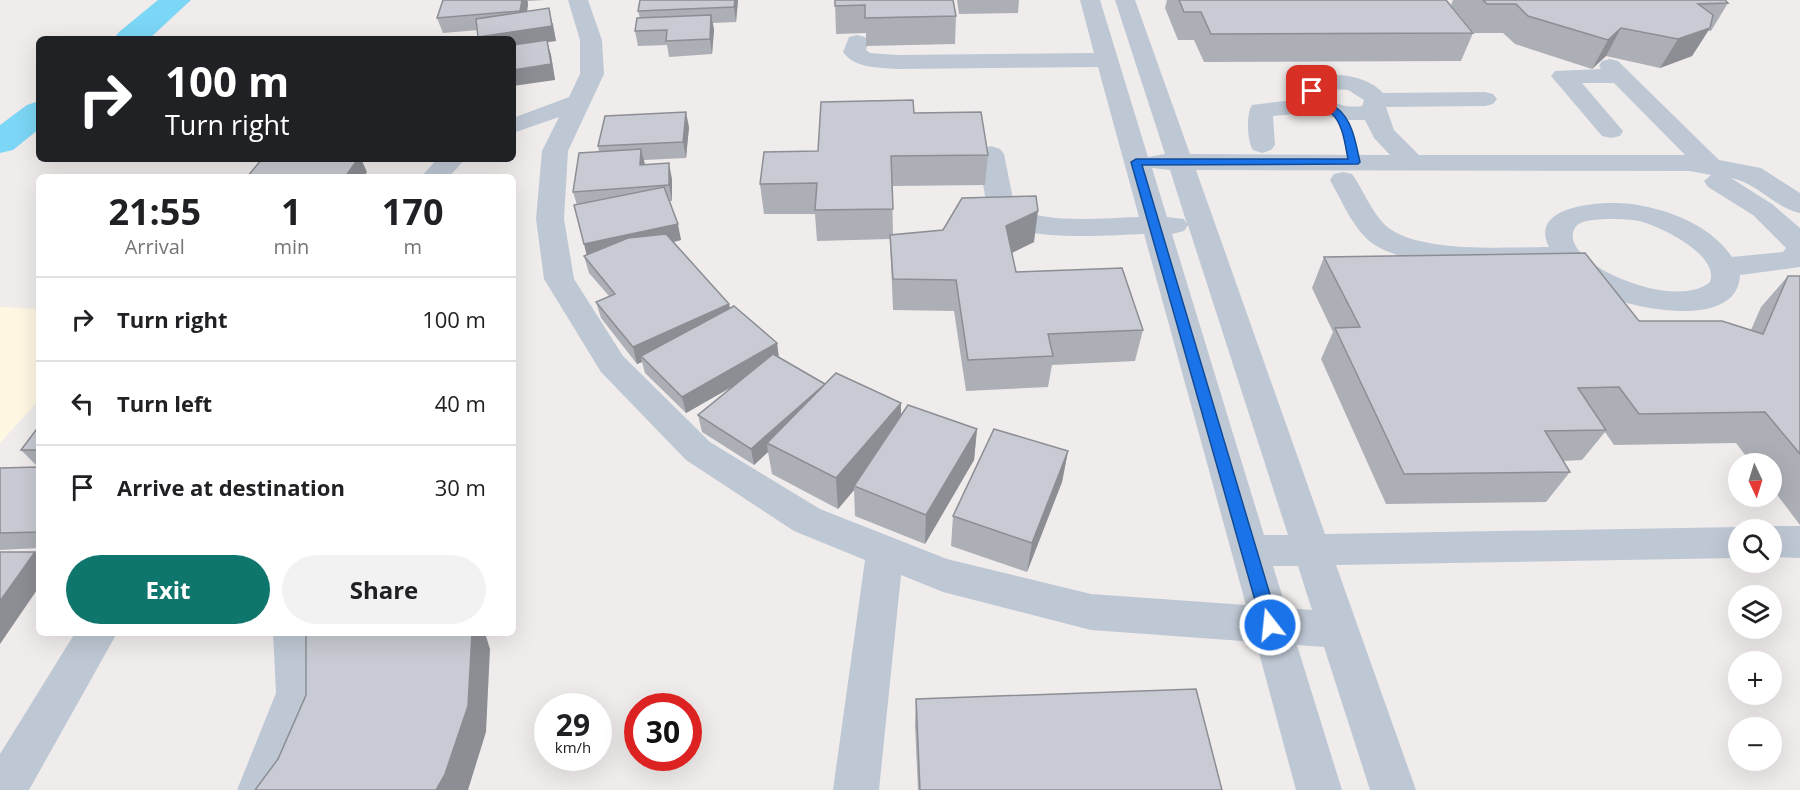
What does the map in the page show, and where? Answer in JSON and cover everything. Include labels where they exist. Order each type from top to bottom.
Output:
[{"type":"street","points":[[578,0],[591,40],[592,74],[555,151],[550,219],[559,279],[612,364],[698,451],[807,520],[943,575],[1091,612],[1338,630]]},
{"type":"street","points":[[1090,0],[1319,790]]},
{"type":"street","points":[[1125,0],[1393,790]]},
{"type":"street","points":[[857,42],[854,52],[864,59],[897,62],[1107,60]]},
{"type":"street","points":[[1611,131],[1563,76],[1615,71],[1713,174],[1787,228],[1800,248],[1792,260],[1726,267]]},
{"type":"street","points":[[1405,168],[1383,133],[1373,95],[1358,86],[1328,82],[1314,87],[1312,96],[1342,139],[1369,225],[1381,236],[1400,247],[1426,254],[1568,256]]},
{"type":"street","points":[[1342,139],[1355,114],[1375,104],[1485,99]]},
{"type":"street","points":[[516,125],[579,102]]},
{"type":"street","points":[[1262,145],[1261,110],[1342,139],[1405,168],[1752,174],[1800,205]]},
{"type":"street","points":[[1139,173],[1182,172],[1342,139]]},
{"type":"street","points":[[991,154],[1002,214],[1029,224],[1060,228],[1200,224]]},
{"type":"street","points":[[437,174],[449,162]]},
{"type":"street","points":[[1611,210],[1640,213],[1690,233],[1712,249],[1726,267],[1727,280],[1720,291],[1708,298],[1670,302],[1646,299],[1609,286],[1583,271],[1568,256],[1559,237],[1560,228],[1570,218],[1586,213],[1611,210]]},
{"type":"street","points":[[1782,542],[1800,542]]},
{"type":"street","points":[[1249,551],[1728,543]]},
{"type":"street","points":[[856,790],[885,552]]},
{"type":"street","points":[[4,790],[95,636]]},
{"type":"street","points":[[260,790],[297,693],[293,636]]},
{"type":"shaded area","points":[[0,307],[36,309],[36,403],[0,443]]},
{"type":"building","points":[[443,0],[522,0],[520,11],[437,18]]},
{"type":"building","points":[[640,0],[735,0],[734,7],[638,11]]},
{"type":"building","points":[[835,0],[953,0],[956,16],[865,18],[865,5],[835,6]]},
{"type":"building","points":[[1179,0],[1446,0],[1473,33],[1211,34],[1201,12],[1184,12]]},
{"type":"building","points":[[1483,0],[1725,0],[1728,3],[1698,4],[1713,15],[1710,28],[1678,39],[1621,28],[1608,40],[1528,16],[1516,4],[1487,4]]},
{"type":"building","points":[[549,8],[552,26],[478,36],[476,19]]},
{"type":"building","points":[[711,15],[710,39],[666,41],[667,30],[635,31],[637,18]]},
{"type":"building","points":[[547,40],[551,64],[516,70],[516,45]]},
{"type":"building","points":[[913,100],[914,113],[981,112],[988,155],[891,156],[893,209],[815,210],[817,183],[760,184],[764,152],[818,151],[821,102]]},
{"type":"building","points":[[686,112],[683,142],[598,146],[605,116]]},
{"type":"building","points":[[641,149],[640,165],[669,163],[669,185],[573,192],[579,153]]},
{"type":"building","points":[[260,162],[356,162],[347,174],[250,174]]},
{"type":"building","points":[[664,187],[678,224],[584,244],[574,205]]},
{"type":"building","points":[[1036,196],[1038,211],[1006,226],[1016,272],[1122,268],[1143,330],[1048,334],[1053,356],[968,360],[956,280],[893,279],[890,235],[943,230],[962,198]]},
{"type":"building","points":[[666,234],[729,304],[633,347],[596,302],[615,294],[584,256],[628,238]]},
{"type":"building","points":[[1585,253],[1639,321],[1722,321],[1763,334],[1788,276],[1800,276],[1800,454],[1765,412],[1639,414],[1619,387],[1578,388],[1606,430],[1545,431],[1570,472],[1404,474],[1335,328],[1360,327],[1324,257]]},
{"type":"building","points":[[734,306],[777,343],[682,397],[641,356]]},
{"type":"building","points":[[773,354],[825,384],[751,449],[698,415]]},
{"type":"building","points":[[836,373],[901,403],[836,478],[767,443]]},
{"type":"building","points":[[908,405],[977,429],[926,515],[854,486]]},
{"type":"building","points":[[994,429],[1068,451],[1032,543],[953,516]]},
{"type":"building","points":[[36,430],[36,450],[21,450]]},
{"type":"building","points":[[36,467],[36,532],[0,533],[0,468]]},
{"type":"building","points":[[0,552],[35,552],[0,601]]},
{"type":"building","points":[[306,636],[472,636],[468,706],[445,774],[436,790],[255,790],[278,759],[306,695]]},
{"type":"building","points":[[1196,689],[1222,790],[920,790],[916,699]]},
{"type":"waterway","points":[[134,36],[176,0]]},
{"type":"waterway","points":[[0,142],[36,114]]},
{"type":"route","points":[[1270,625],[1136,162],[1354,162],[1348,132],[1336,112],[1316,102],[1312,91]]}]
